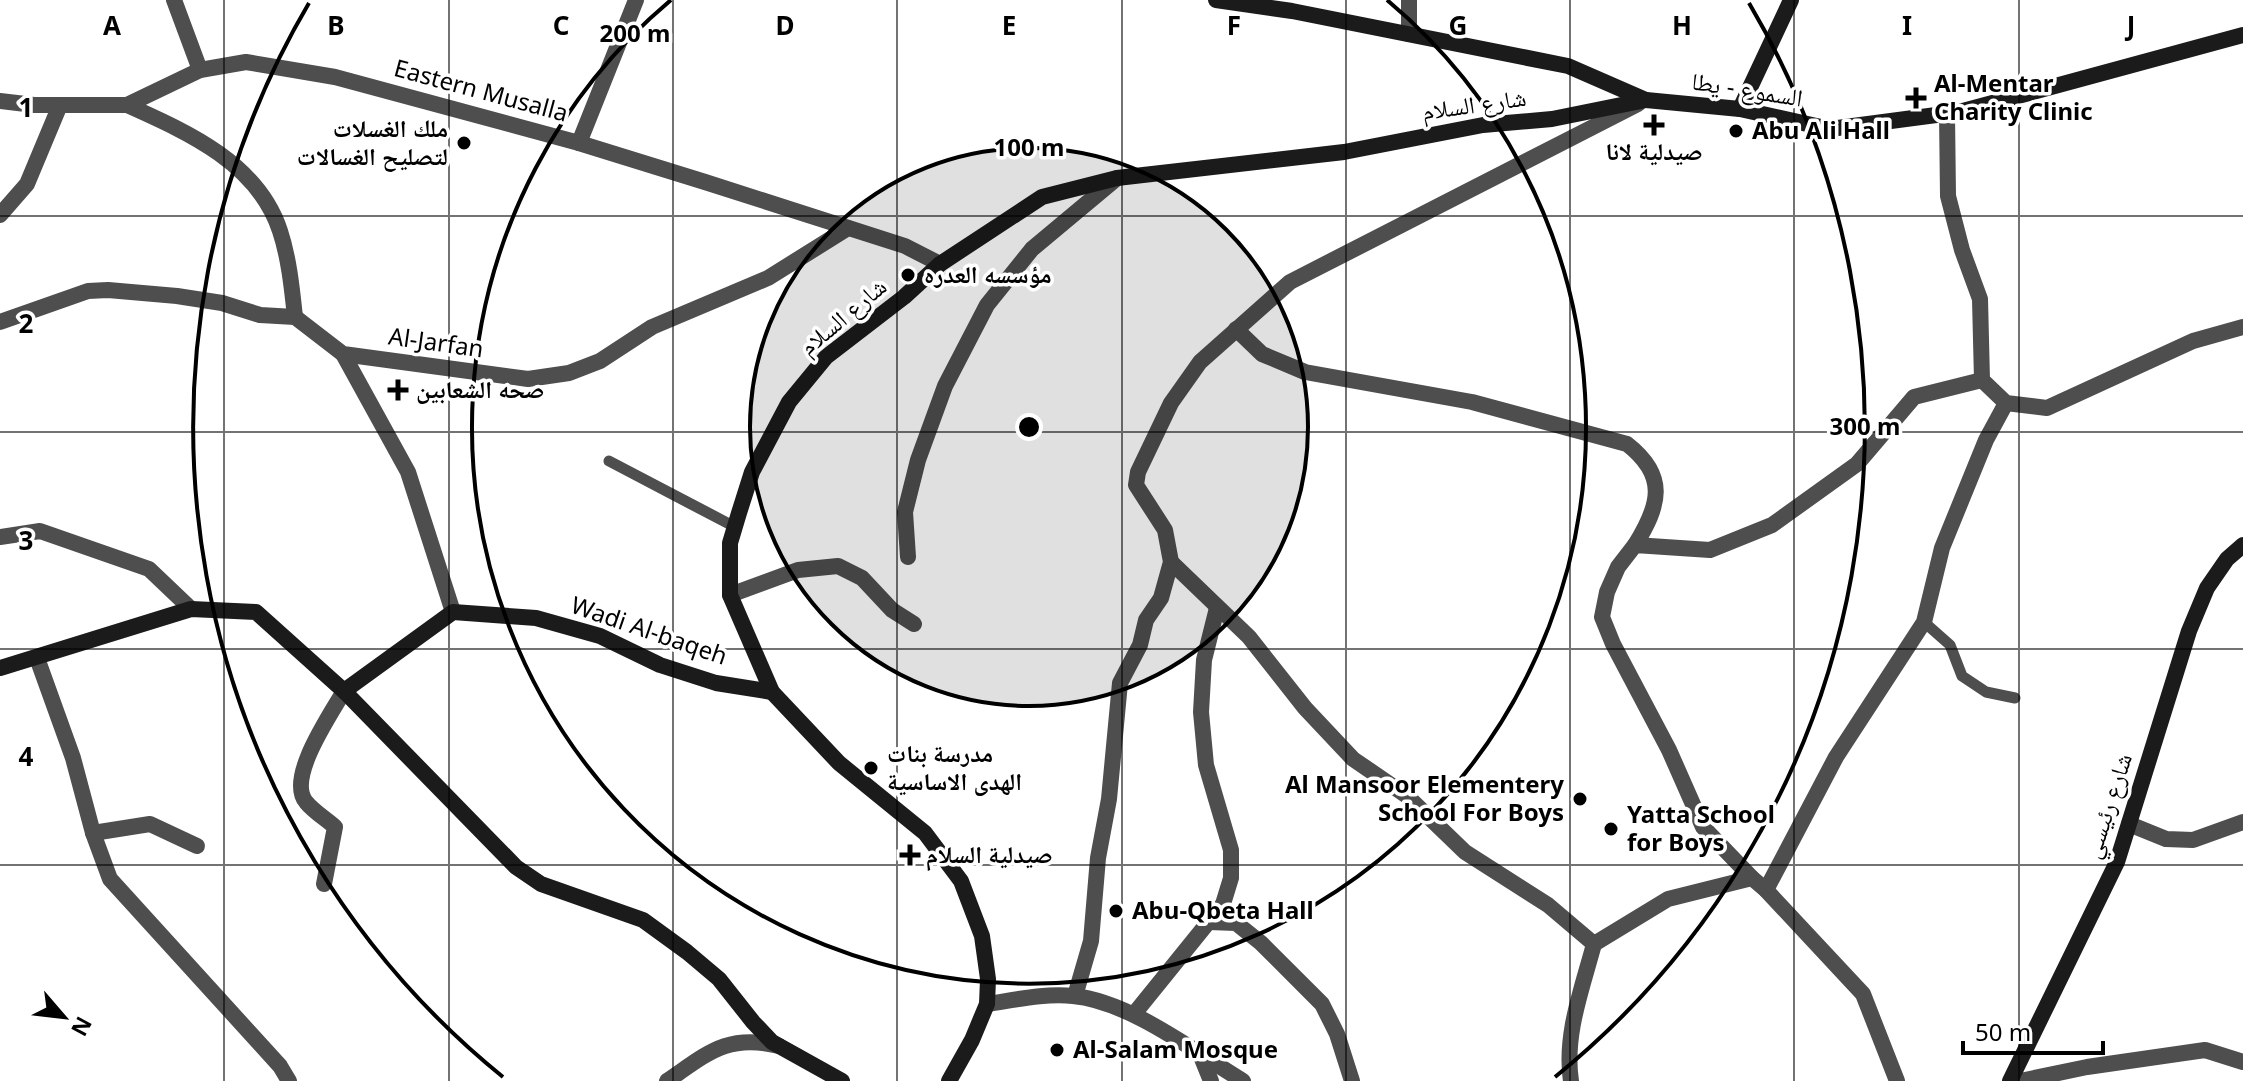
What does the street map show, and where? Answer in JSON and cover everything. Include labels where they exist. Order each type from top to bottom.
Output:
[{"type":"main road","name":"السموع - يطا","points":[[1216,0],[1292,11],[1568,66],[1646,100],[1740,109],[1830,129],[1947,114],[2243,35]]},
{"type":"main road","name":"السموع - يطا","points":[[1265,0],[1292,11]]},
{"type":"main road","points":[[1740,109],[1791,0]]},
{"type":"main road","name":"شارع السلام","points":[[949,1081],[972,1040],[987,1004],[988,979],[982,936],[961,881],[925,833],[839,763],[772,692],[730,595],[730,543],[752,472],[789,402],[826,357],[904,297],[940,264],[1042,197],[1117,178],[1344,152],[1483,125],[1552,119],[1646,100]]},
{"type":"main road","name":"شارع رئيسي","points":[[2010,1081],[2117,862],[2189,631],[2207,588],[2227,559],[2243,545]]},
{"type":"main road","points":[[0,668],[191,609],[256,612],[344,691],[516,867],[541,884],[643,920],[703,964],[734,995],[762,1032],[779,1046],[842,1081]]},
{"type":"main road","points":[[344,691],[453,612]]},
{"type":"main road","name":"Wadi Al-baqeh","points":[[453,612],[536,618],[600,636],[660,665],[716,683],[772,692]]},
{"type":"street","points":[[174,0],[200,70]]},
{"type":"street","points":[[579,143],[636,0]]},
{"type":"street","points":[[1409,0],[1409,34]]},
{"type":"street","name":"Eastern Musalla","points":[[0,101],[127,105],[200,70],[246,62],[335,77],[579,143],[905,246],[940,264]]},
{"type":"street","points":[[1075,996],[1091,941],[1120,683],[1140,645],[1146,620],[1161,598],[1171,562],[1165,530],[1136,485],[1138,472],[1171,403],[1200,362],[1290,282],[1646,100]]},
{"type":"street","points":[[0,215],[27,184],[60,105]]},
{"type":"street","points":[[0,322],[75,294],[101,289],[200,299],[260,315],[295,317],[280,230],[262,196],[224,155],[189,133],[127,105]]},
{"type":"street","points":[[1947,114],[1948,196],[1962,250],[1980,299],[1982,380],[2006,403],[2047,408],[2193,341],[2243,327]]},
{"type":"street","points":[[908,557],[905,512],[918,460],[945,386],[987,305],[1032,249],[1117,178]]},
{"type":"street","name":"Al-Jarfan","points":[[295,317],[343,354],[526,380],[569,373],[606,357],[652,327],[768,278],[848,228]]},
{"type":"street","points":[[1236,329],[1262,354],[1305,372],[1472,402],[1627,444],[1645,458],[1653,475],[1655,498],[1652,518],[1618,567],[1607,592],[1602,617],[1669,750],[1703,827],[1863,994],[1897,1081]]},
{"type":"street","points":[[343,354],[408,472],[453,612]]},
{"type":"street","points":[[1635,545],[1710,550],[1772,525],[1857,464],[1914,397],[1982,380]]},
{"type":"street","points":[[1766,890],[1836,757],[1924,622],[1942,548],[1986,440],[2006,403]]},
{"type":"street","points":[[0,537],[40,531],[149,569],[191,609]]},
{"type":"street","points":[[1171,562],[1249,637],[1305,708],[1353,759],[1407,796],[1465,852],[1548,905],[1594,944]]},
{"type":"street","points":[[730,595],[798,570],[838,566],[862,578],[892,610],[914,624]]},
{"type":"street","points":[[1134,1014],[1223,904],[1228,891],[1232,864],[1228,836],[1206,765],[1201,712],[1204,660],[1217,608]]},
{"type":"street","points":[[37,658],[73,758],[93,833],[110,879],[280,1066],[289,1081]]},
{"type":"street","points":[[324,884],[335,827],[305,801],[300,787],[311,749],[344,691]]},
{"type":"street","points":[[2129,824],[2166,839],[2193,840],[2243,822]]},
{"type":"street","points":[[93,833],[150,824],[197,846]]},
{"type":"street","points":[[1571,1081],[1568,1063],[1573,1021],[1594,944],[1668,899],[1752,878]]},
{"type":"street","points":[[1209,922],[1236,923],[1261,943],[1322,1004],[1337,1034],[1352,1081]]},
{"type":"street","points":[[987,1004],[1035,997],[1075,996],[1134,1014],[1243,1081]]},
{"type":"street","points":[[667,1081],[705,1053],[729,1043],[757,1042],[779,1046]]},
{"type":"street","points":[[2020,1081],[2087,1067],[2205,1050],[2243,1062]]},
{"type":"street","points":[[1200,1054],[1211,1081]]},
{"type":"lane","points":[[609,461],[735,527]]},
{"type":"lane","points":[[1924,622],[1950,645],[1962,676],[1986,692],[2015,698]]},
{"type":"place","name":"Al-Mentar Charity Clinic","points":[[1916,98]]},
{"type":"place","name":"صيدلية لانا","points":[[1654,125]]},
{"type":"place","name":"Abu Ali Hall","points":[[1736,131]]},
{"type":"place","name":"ملك الغسلات لتصليح الغسالات","points":[[464,143]]},
{"type":"place","name":"مؤسسه العدره","points":[[908,275]]},
{"type":"place","name":"صحه الشعابين","points":[[398,390]]},
{"type":"place","name":"مدرسة بنات الهدى الاساسية","points":[[871,768]]},
{"type":"place","name":"Al Mansoor Elementery School For Boys","points":[[1580,799]]},
{"type":"place","name":"Yatta School for Boys","points":[[1611,829]]},
{"type":"place","name":"صيدلية السلام","points":[[910,855]]},
{"type":"place","name":"Abu-Qbeta Hall","points":[[1116,911]]},
{"type":"place","name":"Al-Salam Mosque","points":[[1057,1050]]}]
